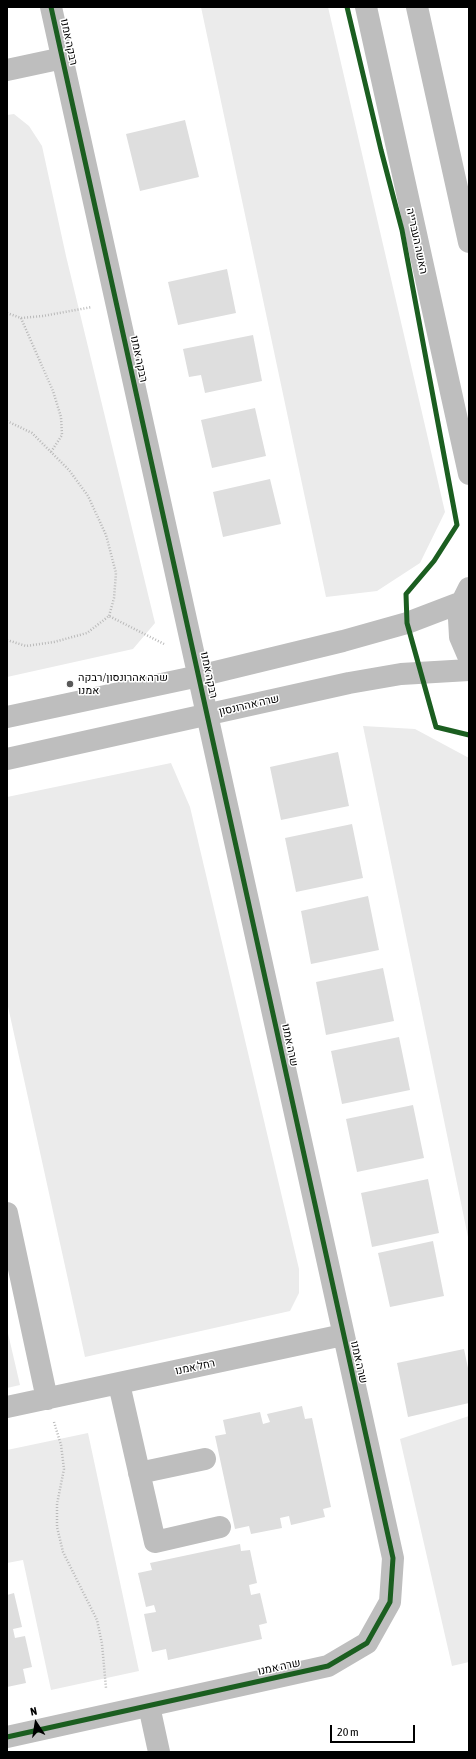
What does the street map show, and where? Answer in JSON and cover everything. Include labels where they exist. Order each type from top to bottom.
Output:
[{"type":"street","name":"רבקה אמנו","points":[[51,7],[207,715]]},
{"type":"street","name":"האשה העברייה","points":[[366,7],[469,474]]},
{"type":"street","points":[[417,7],[469,242]]},
{"type":"street","points":[[7,70],[62,58]]},
{"type":"street","points":[[7,717],[197,667],[343,642],[407,623],[466,595]]},
{"type":"street","points":[[466,595],[459,619],[460,637],[469,658]]},
{"type":"street","name":"שרה אהרונסון","points":[[7,759],[349,683],[421,673],[469,670]]},
{"type":"street","name":"שרה אמנו","points":[[7,1737],[328,1666],[367,1643],[390,1602],[393,1558],[207,715]]},
{"type":"street","points":[[7,1213],[47,1399]]},
{"type":"street","name":"רחל אמנו","points":[[7,1408],[343,1335]]},
{"type":"street","points":[[119,1384],[155,1542],[220,1527]]},
{"type":"street","points":[[139,1473],[205,1459]]},
{"type":"street","points":[[149,1706],[159,1752]]},
{"type":"path","points":[[7,313],[21,318],[43,316],[116,303]]},
{"type":"path","points":[[21,318],[53,390],[61,417],[62,435],[51,452]]},
{"type":"path","points":[[7,421],[32,433],[69,470],[88,496],[106,535],[116,574],[114,598],[109,616],[87,633],[54,642],[26,646],[7,640]]},
{"type":"path","points":[[407,623],[406,594],[434,561],[457,525],[450,486]]},
{"type":"path","points":[[109,616],[197,667]]},
{"type":"path","points":[[421,673],[436,727],[469,735]]},
{"type":"path","points":[[47,1399],[61,1445],[64,1469],[57,1504],[58,1527],[63,1552],[97,1620],[102,1644],[108,1715]]},
{"type":"shaded area","points":[[201,7],[328,7],[445,512],[420,563],[377,591],[326,597]]},
{"type":"shaded area","points":[[14,114],[29,126],[42,146],[66,256],[155,623],[133,649],[7,677],[7,115]]},
{"type":"shaded area","points":[[363,726],[415,729],[469,758],[469,1242]]},
{"type":"shaded area","points":[[171,763],[190,807],[299,1269],[299,1293],[290,1311],[85,1357],[7,1002],[7,797]]},
{"type":"shaded area","points":[[7,1329],[20,1385],[7,1388]]},
{"type":"shaded area","points":[[469,1416],[469,1662],[452,1666],[400,1439]]},
{"type":"shaded area","points":[[88,1433],[139,1671],[51,1690],[23,1560],[7,1563],[7,1450]]},
{"type":"building","points":[[185,120],[199,177],[140,191],[126,134]]},
{"type":"building","points":[[227,269],[236,313],[178,325],[168,282]]},
{"type":"building","points":[[253,335],[262,381],[205,393],[201,375],[189,377],[183,349]]},
{"type":"building","points":[[255,408],[266,456],[212,468],[201,420]]},
{"type":"building","points":[[270,479],[281,524],[223,537],[213,492]]},
{"type":"building","points":[[338,752],[349,806],[281,820],[270,767]]},
{"type":"building","points":[[352,824],[363,878],[296,892],[285,838]]},
{"type":"building","points":[[368,896],[379,950],[311,964],[301,911]]},
{"type":"building","points":[[383,968],[394,1021],[326,1035],[316,982]]},
{"type":"building","points":[[399,1037],[410,1090],[342,1104],[331,1051]]},
{"type":"building","points":[[413,1105],[424,1158],[357,1172],[346,1119]]},
{"type":"building","points":[[428,1179],[439,1233],[372,1247],[361,1193]]},
{"type":"building","points":[[433,1241],[444,1296],[390,1307],[378,1253]]},
{"type":"building","points":[[464,1349],[469,1373],[469,1403],[408,1417],[397,1363]]},
{"type":"building","points":[[302,1406],[305,1419],[312,1418],[331,1507],[323,1509],[325,1517],[291,1525],[289,1516],[280,1518],[282,1528],[251,1534],[249,1526],[235,1529],[215,1436],[226,1434],[223,1420],[260,1412],[263,1424],[270,1422],[267,1414]]},
{"type":"building","points":[[240,1544],[241,1551],[250,1550],[257,1583],[249,1585],[251,1595],[260,1593],[267,1623],[259,1625],[262,1639],[168,1660],[166,1649],[152,1652],[144,1614],[156,1612],[154,1605],[146,1607],[138,1573],[152,1570],[150,1563]]},
{"type":"building","points":[[14,1593],[22,1627],[13,1629],[15,1638],[25,1636],[32,1667],[23,1669],[26,1683],[7,1687],[7,1595]]},
{"type":"cycle path","points":[[7,1737],[328,1666],[367,1643],[390,1602],[393,1558],[51,7]]},
{"type":"cycle path","points":[[347,7],[381,150],[402,230],[457,525],[434,561],[406,594],[407,623],[436,727],[469,735]]},
{"type":"place","name":"שרה אהרונסון/רבקה אמנו","points":[[70,684]]}]
